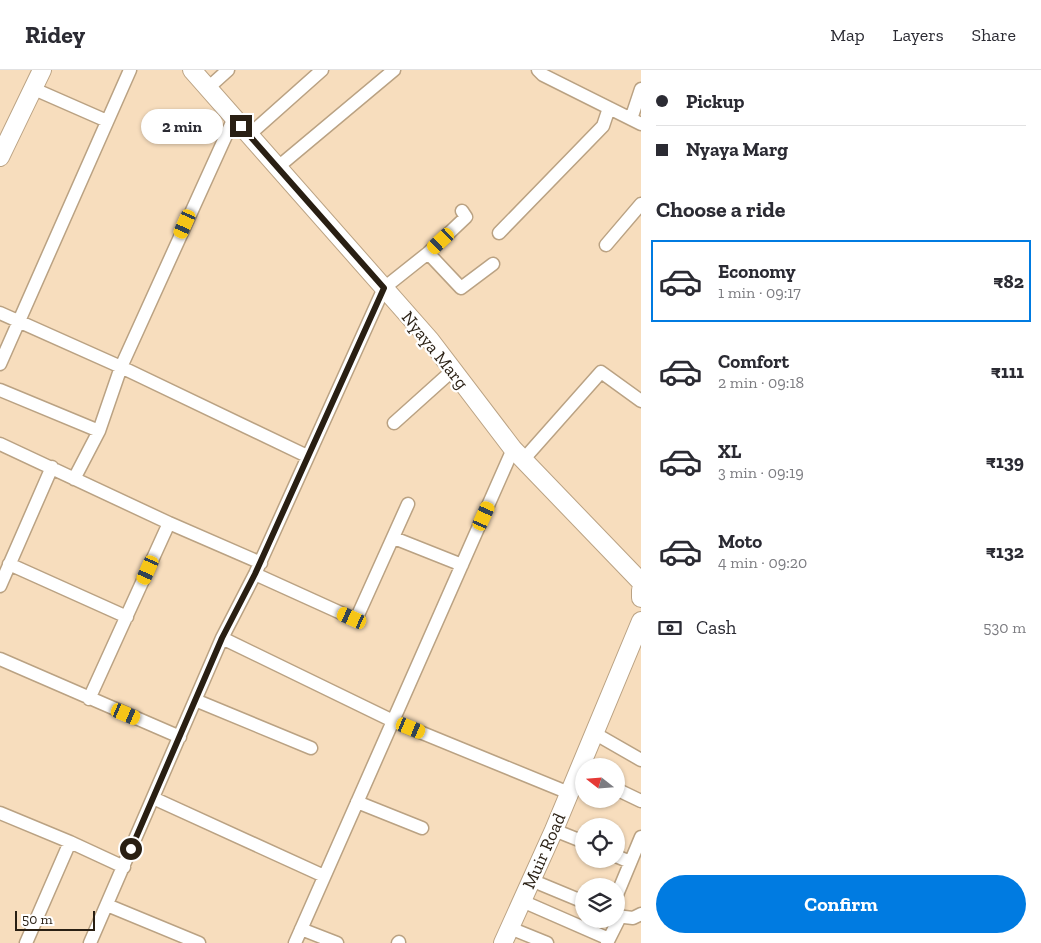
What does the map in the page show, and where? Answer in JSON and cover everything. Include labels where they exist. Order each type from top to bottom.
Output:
[{"type":"street","points":[[0,157],[42,70]]},
{"type":"street","name":"Nyaya Marg","points":[[192,70],[384,288],[453,370],[518,454],[641,582]]},
{"type":"street","points":[[208,88],[228,70]]},
{"type":"street","points":[[249,135],[322,70]]},
{"type":"street","points":[[278,168],[394,70]]},
{"type":"street","points":[[538,70],[543,75],[636,122],[641,89]]},
{"type":"street","points":[[0,364],[130,72]]},
{"type":"street","points":[[34,89],[107,121]]},
{"type":"street","points":[[499,233],[603,126],[608,108]]},
{"type":"street","points":[[74,479],[99,431],[121,367],[234,118]]},
{"type":"street","points":[[606,245],[641,204]]},
{"type":"street","points":[[90,943],[222,638],[258,569],[307,456],[384,288],[428,253],[466,217],[462,211]]},
{"type":"street","points":[[428,253],[461,288],[493,264]]},
{"type":"street","points":[[0,313],[121,367],[307,456]]},
{"type":"street","points":[[394,423],[453,370]]},
{"type":"street","points":[[295,943],[462,565],[518,454],[601,372],[641,401]]},
{"type":"street","points":[[0,390],[99,431]]},
{"type":"street","points":[[0,444],[169,523],[352,618],[358,615],[408,504]]},
{"type":"street","points":[[0,586],[52,467]]},
{"type":"street","points":[[89,699],[169,523]]},
{"type":"street","points":[[394,538],[462,565]]},
{"type":"street","points":[[10,564],[127,617]]},
{"type":"street","points":[[641,590],[641,598]]},
{"type":"street","name":"Muir Road","points":[[586,758],[594,733],[641,621]]},
{"type":"street","points":[[222,638],[393,721],[569,794]]},
{"type":"street","points":[[0,660],[180,737]]},
{"type":"street","points":[[195,700],[311,748]]},
{"type":"street","points":[[594,733],[641,760]]},
{"type":"street","name":"Muir Road","points":[[506,936],[575,784]]},
{"type":"street","points":[[625,793],[641,801]]},
{"type":"street","points":[[153,798],[324,876]]},
{"type":"street","points":[[357,802],[422,828]]},
{"type":"street","points":[[0,814],[70,842],[124,867]]},
{"type":"street","points":[[554,830],[575,838]]},
{"type":"street","points":[[624,878],[641,836]]},
{"type":"street","points":[[26,943],[70,842]]},
{"type":"street","points":[[625,860],[630,862]]},
{"type":"street","points":[[531,880],[575,898]]},
{"type":"street","points":[[522,901],[608,941],[613,928]]},
{"type":"street","points":[[107,905],[199,943]]},
{"type":"street","points":[[625,917],[632,918],[641,914]]},
{"type":"street","points":[[301,929],[337,943]]},
{"type":"street","points":[[506,936],[547,943]]},
{"type":"route","points":[[131,849],[222,638],[255,574],[384,288],[241,126]]}]
